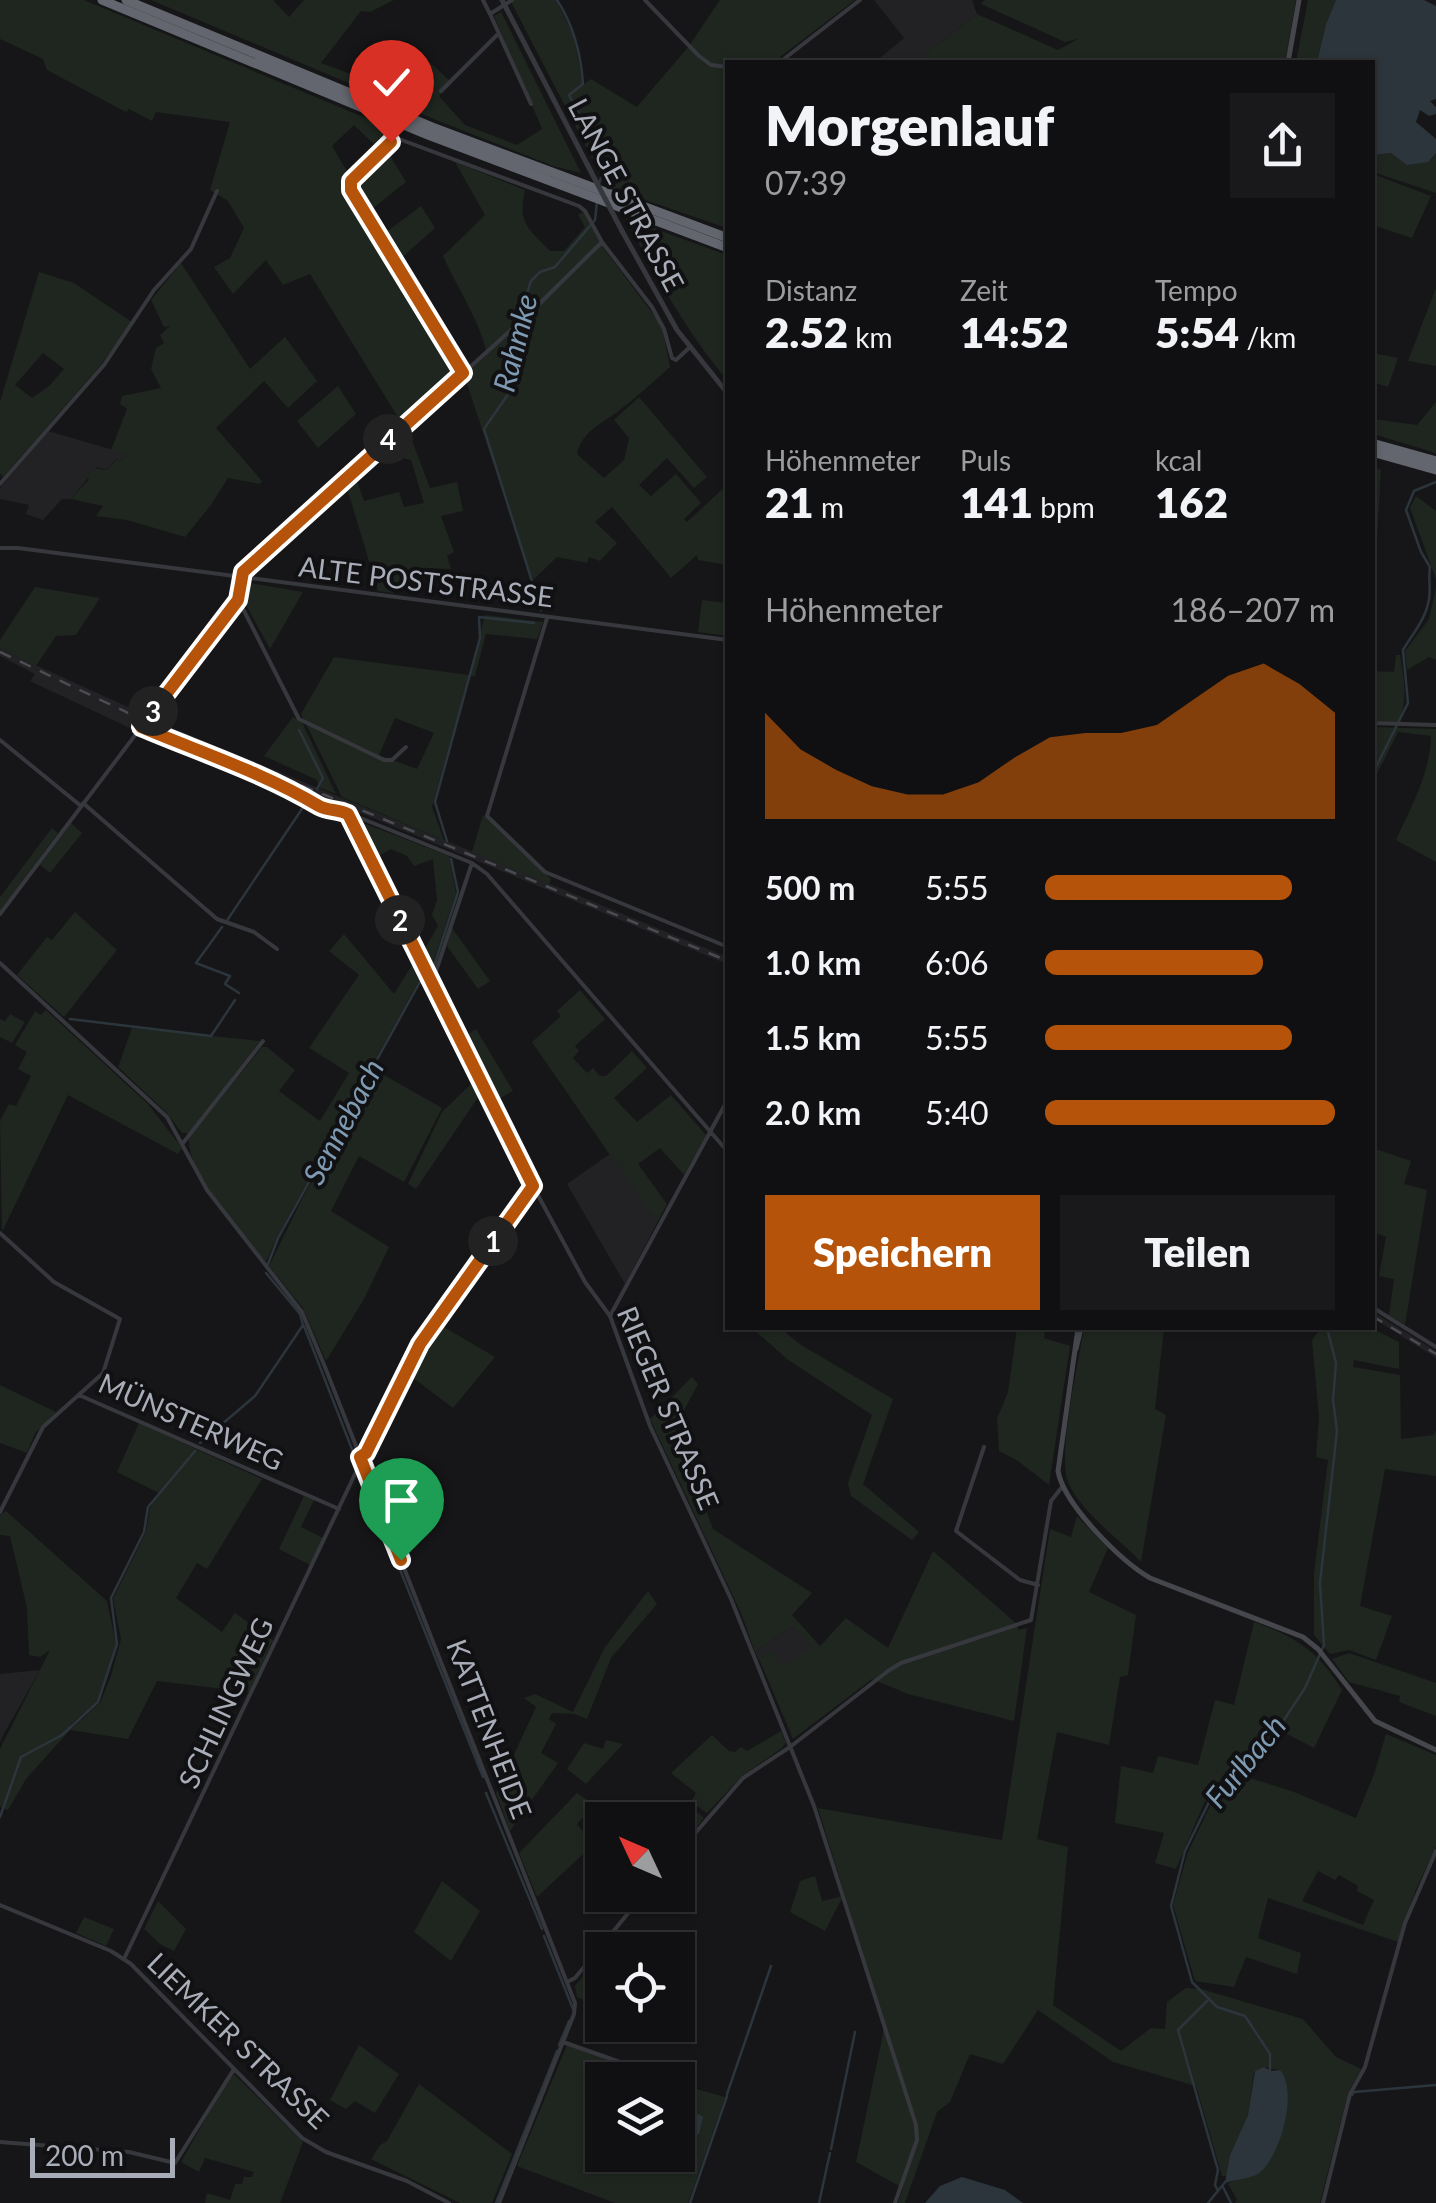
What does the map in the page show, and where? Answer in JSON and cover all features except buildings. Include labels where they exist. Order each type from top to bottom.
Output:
[{"type":"highway","points":[[102,0],[287,79],[599,196],[725,237]]},
{"type":"highway","points":[[126,0],[725,247]]},
{"type":"highway","points":[[1375,444],[1432,460]]},
{"type":"highway","points":[[1375,453],[1436,470]]},
{"type":"main road","points":[[1288,60],[1299,0]]},
{"type":"main road","points":[[1079,1330],[1058,1453],[1062,1487],[1076,1508],[1142,1573],[1294,1632],[1320,1652],[1375,1722],[1436,1750]]},
{"type":"street","name":"LANGE STRASSE","points":[[483,0],[532,104]]},
{"type":"street","points":[[490,14],[503,2],[512,0]]},
{"type":"street","points":[[645,0],[710,65],[725,67]]},
{"type":"street","points":[[783,60],[860,0]]},
{"type":"street","name":"LANGE STRASSE","points":[[503,2],[622,231],[689,348],[725,390]]},
{"type":"street","points":[[441,92],[498,34]]},
{"type":"street","points":[[463,373],[351,190],[351,181],[391,142],[400,139],[578,206],[652,307],[664,328],[672,358],[676,360],[689,348]]},
{"type":"street","points":[[0,484],[104,365],[154,290],[190,249],[216,191]]},
{"type":"street","points":[[0,914],[238,600],[243,572],[513,328],[602,242]]},
{"type":"street","name":"ALTE POSTSTRASSE","points":[[0,548],[725,640]]},
{"type":"street","points":[[238,600],[299,719],[384,760],[392,760],[406,747]]},
{"type":"street","points":[[546,618],[487,810],[489,819],[546,872],[725,945]]},
{"type":"street","points":[[1375,723],[1436,725]]},
{"type":"street","points":[[141,727],[296,791],[325,809],[338,809],[472,863],[487,874],[725,1149]]},
{"type":"street","points":[[0,740],[217,920],[254,932],[277,948]]},
{"type":"street","name":"RIEGER STRASSE","points":[[348,814],[533,1186],[585,1282],[610,1316],[650,1426],[731,1599],[790,1747],[836,1870],[917,2132],[895,2203]]},
{"type":"street","points":[[429,980],[434,976],[472,863]]},
{"type":"street","name":"KATTENHEIDE","points":[[0,963],[168,1118],[216,1204],[302,1312],[364,1466],[574,2002],[574,2014],[499,2203]]},
{"type":"street","points":[[183,1144],[262,1041]]},
{"type":"street","points":[[610,1316],[725,1105]]},
{"type":"street","points":[[360,1457],[366,1453],[420,1344],[533,1186]]},
{"type":"street","name":"MÜNSTERWEG","points":[[0,1232],[54,1282],[120,1318],[106,1367],[79,1394],[339,1509]]},
{"type":"street","points":[[1375,1309],[1436,1347]]},
{"type":"street","points":[[0,1512],[38,1434],[79,1394]]},
{"type":"street","points":[[984,1448],[956,1531],[1020,1580],[1038,1586]]},
{"type":"street","name":"SCHLINGWEG","points":[[124,1959],[356,1472],[364,1466]]},
{"type":"street","points":[[695,1833],[744,1778],[901,1663],[1032,1620],[1051,1501],[1062,1487]]},
{"type":"street","points":[[1322,2203],[1350,2094],[1365,2068],[1405,1923],[1436,1851]]},
{"type":"street","name":"LIEMKER STRASSE","points":[[0,1905],[124,1959],[314,2146],[407,2182],[449,2203]]},
{"type":"street","points":[[567,1982],[575,1978],[630,1912]]},
{"type":"street","points":[[563,2042],[620,2062]]},
{"type":"street","points":[[0,2142],[128,2152],[175,2163],[234,2069]]},
{"type":"shaded area","points":[[0,0],[84,0],[399,132],[380,150],[354,125],[332,146],[351,178],[348,191],[460,372],[402,424],[310,274],[283,285],[266,260],[233,294],[214,267],[230,258],[244,228],[228,201],[210,190],[230,122],[156,112],[152,121],[129,109],[126,112],[47,70],[43,59],[0,39]]},
{"type":"shaded area","points":[[151,0],[273,0],[289,17],[304,0],[394,0],[370,12],[361,11],[321,63],[367,80],[417,50],[452,83],[439,96],[465,125],[517,145],[542,129],[494,16],[501,12],[581,173],[553,166],[441,122]]},
{"type":"shaded area","points":[[510,0],[556,0],[574,37],[583,85],[591,79],[637,107],[689,46],[720,0],[855,0],[780,57],[782,60],[725,60],[725,227],[607,187]]},
{"type":"shaded area","points":[[874,0],[972,0],[977,14],[919,60],[877,60],[904,38]]},
{"type":"shaded area","points":[[985,0],[1296,0],[1285,60],[919,60],[977,14],[1058,50],[1078,39],[1065,42],[981,4]]},
{"type":"shaded area","points":[[1308,0],[1336,0],[1317,60],[1296,60]]},
{"type":"shaded area","points":[[1336,0],[1424,0],[1436,6],[1436,99],[1430,101],[1436,114],[1429,116],[1420,110],[1416,122],[1436,139],[1436,153],[1428,162],[1407,165],[1391,153],[1375,155],[1375,60],[1317,60]]},
{"type":"shaded area","points":[[386,149],[406,182],[367,213],[353,183]]},
{"type":"shaded area","points":[[1436,153],[1436,193],[1375,173],[1375,155]]},
{"type":"shaded area","points":[[455,162],[525,190],[526,224],[550,251],[564,251],[585,227],[578,215],[583,212],[605,250],[662,326],[670,367],[589,433],[577,454],[604,478],[624,460],[629,438],[614,420],[639,397],[707,477],[694,488],[667,458],[639,485],[651,496],[676,474],[701,503],[684,519],[687,522],[725,487],[725,565],[698,560],[697,555],[671,578],[612,507],[595,522],[617,543],[600,561],[589,557],[587,563],[557,557],[534,579],[531,577],[464,375],[487,355],[484,343],[443,256],[485,215]]},
{"type":"shaded area","points":[[1375,175],[1431,196],[1412,238],[1375,226]]},
{"type":"shaded area","points":[[421,206],[435,228],[397,262],[381,236]]},
{"type":"shaded area","points":[[625,218],[725,254],[725,377],[684,322]]},
{"type":"shaded area","points":[[181,263],[250,369],[285,337],[317,381],[288,408],[264,381],[216,428],[262,481],[260,484],[228,478],[185,537],[127,520],[96,516],[103,506],[71,499],[89,479],[86,476],[93,468],[107,470],[126,455],[111,450],[127,409],[120,404],[122,396],[161,388],[151,369],[156,348],[164,343],[160,335],[170,326],[164,327],[151,300]]},
{"type":"shaded area","points":[[39,272],[74,283],[132,322],[100,366],[3,477],[0,402]],"holes":[[[43,353],[64,369],[32,398],[15,385]]]},
{"type":"shaded area","points":[[1436,288],[1436,366],[1408,361]]},
{"type":"shaded area","points":[[1375,353],[1398,358],[1388,387],[1375,383]]},
{"type":"shaded area","points":[[338,386],[356,414],[318,448],[297,421]]},
{"type":"shaded area","points":[[1436,402],[1436,453],[1375,435],[1375,419],[1417,425]]},
{"type":"shaded area","points":[[408,430],[430,488],[457,482],[463,511],[441,516],[454,552],[447,556],[451,569],[422,568],[421,590],[395,587],[393,593],[378,591],[346,485],[355,475],[364,501],[399,492],[404,507],[424,503],[411,460],[399,457],[393,444]]},
{"type":"shaded area","points":[[48,431],[127,454],[107,470],[97,467],[71,499],[62,499],[43,520],[26,514],[29,505],[0,499],[0,488]]},
{"type":"shaded area","points":[[1375,468],[1381,470],[1375,559]]},
{"type":"shaded area","points":[[1416,496],[1436,511],[1436,579],[1410,508]]},
{"type":"shaded area","points":[[249,583],[303,592],[270,649],[241,596]]},
{"type":"shaded area","points":[[35,587],[100,598],[76,635],[56,636],[36,666],[0,648],[0,640]]},
{"type":"shaded area","points":[[1436,588],[1436,660],[1429,657],[1407,670],[1405,651],[1429,619]]},
{"type":"shaded area","points":[[702,600],[725,603],[725,636],[698,632]]},
{"type":"shaded area","points":[[485,615],[543,622],[537,639],[486,634],[475,676],[469,676],[432,807],[444,840],[342,797],[301,714],[334,657],[469,675]],"holes":[[[395,718],[434,733],[417,769],[379,755]]]},
{"type":"shaded area","points":[[0,648],[146,715],[134,730],[30,681],[35,674],[0,656]]},
{"type":"shaded area","points":[[1396,655],[1400,655],[1404,705],[1399,722],[1375,721],[1375,671],[1394,672]]},
{"type":"shaded area","points":[[293,717],[302,722],[336,794],[320,788],[317,780],[264,756]]},
{"type":"shaded area","points":[[151,719],[725,956],[725,963],[147,725]]},
{"type":"shaded area","points":[[1375,727],[1436,729],[1436,862],[1396,840],[1423,777],[1431,736],[1398,732],[1375,778]]},
{"type":"shaded area","points":[[483,815],[551,879],[549,884],[472,852]]},
{"type":"shaded area","points":[[353,819],[449,856],[456,893],[429,975],[419,953],[438,926],[432,915],[437,900],[433,859],[414,866],[407,856],[391,849],[372,860]]},
{"type":"shaded area","points":[[71,823],[82,833],[50,873],[40,865]]},
{"type":"shaded area","points":[[52,828],[58,833],[0,911],[0,897]]},
{"type":"shaded area","points":[[75,912],[117,950],[64,1017],[17,975],[47,937],[52,940]]},
{"type":"shaded area","points":[[452,928],[490,981],[478,989],[447,946]]},
{"type":"shaded area","points":[[344,934],[394,994],[415,960],[422,975],[266,1262],[206,1186],[191,1153],[189,1138],[262,1047],[295,1070],[279,1091],[320,1121],[349,1073],[309,1048],[359,975],[329,951]]},
{"type":"shaded area","points":[[580,990],[605,1019],[575,1046],[579,1051],[573,1058],[587,1073],[593,1068],[600,1076],[606,1076],[632,1051],[647,1068],[614,1098],[637,1122],[671,1095],[706,1135],[684,1175],[660,1148],[638,1164],[667,1204],[657,1223],[532,1042],[561,1016],[557,1011]]},
{"type":"shaded area","points":[[46,1010],[148,1104],[182,1148],[178,1154],[68,1095],[2,1232],[0,1121],[9,1104],[16,1106],[31,1076],[18,1069],[27,1052],[15,1045],[35,1011],[41,1015]]},
{"type":"shaded area","points":[[10,1014],[25,1022],[12,1043],[0,1037],[0,1019],[5,1021]]},
{"type":"shaded area","points":[[132,1028],[260,1041],[189,1133],[182,1133],[166,1112],[118,1067]]},
{"type":"shaded area","points":[[476,1029],[513,1091],[493,1102],[461,1039]]},
{"type":"shaded area","points":[[375,1070],[442,1108],[404,1182],[359,1156],[331,1211],[389,1247],[364,1299],[326,1361],[303,1308],[269,1266]]},
{"type":"shaded area","points":[[474,1081],[481,1093],[416,1189],[408,1184],[442,1112]]},
{"type":"shaded area","points":[[1375,1149],[1411,1161],[1404,1184],[1427,1190],[1405,1325],[1389,1315],[1394,1279],[1379,1276],[1386,1237],[1375,1233]]},
{"type":"shaded area","points":[[610,1154],[657,1223],[625,1284],[567,1184]]},
{"type":"shaded area","points":[[1375,1313],[1436,1351],[1436,1358],[1375,1319]]},
{"type":"shaded area","points":[[439,1324],[495,1357],[453,1408],[408,1374]]},
{"type":"shaded area","points":[[754,1330],[782,1330],[893,1399],[863,1484],[919,1532],[912,1540],[851,1496],[848,1483],[872,1415],[787,1359]]},
{"type":"shaded area","points":[[1017,1330],[1046,1330],[1044,1338],[1070,1346],[1049,1485],[999,1451],[997,1419],[1008,1392]]},
{"type":"shaded area","points":[[1084,1330],[1164,1330],[1155,1409],[1166,1415],[1141,1562],[1090,1514],[1068,1482],[1065,1451]]},
{"type":"shaded area","points":[[1320,1330],[1375,1330],[1399,1342],[1399,1369],[1354,1360],[1353,1367],[1400,1375],[1401,1439],[1433,1435],[1436,1431],[1436,1476],[1385,1469],[1360,1606],[1392,1616],[1376,1660],[1349,1650],[1330,1654],[1314,1635],[1314,1573],[1328,1460],[1316,1457],[1319,1417],[1312,1340]]},
{"type":"shaded area","points":[[692,1377],[698,1384],[675,1427],[713,1529],[812,1593],[792,1615],[820,1646],[846,1618],[888,1648],[933,1551],[1017,1624],[1019,1630],[1027,1628],[1014,1721],[908,1694],[872,1679],[793,1739],[759,1659],[771,1651],[784,1666],[812,1647],[793,1626],[755,1652],[741,1613],[650,1419]]},
{"type":"shaded area","points":[[0,1385],[56,1412],[35,1433],[27,1453],[0,1443]]},
{"type":"shaded area","points":[[139,1423],[262,1479],[207,1569],[197,1563],[176,1598],[222,1632],[235,1613],[273,1640],[249,1692],[157,1681],[128,1739],[70,1730],[26,1779],[8,1810],[0,1807],[0,1749],[50,1650],[40,1657],[29,1655],[27,1608],[10,1536],[0,1535],[0,1515],[6,1511],[107,1601],[116,1644],[98,1701],[70,1725],[71,1729],[100,1703],[111,1676],[121,1639],[113,1599],[146,1532],[150,1508],[159,1493],[117,1472]]},
{"type":"shaded area","points":[[304,1496],[314,1500],[301,1527],[323,1538],[310,1565],[279,1549]]},
{"type":"shaded area","points":[[1077,1516],[1108,1548],[1089,1592],[1136,1615],[1128,1675],[1120,1677],[1109,1745],[1057,1732],[1037,1839],[1068,1847],[1053,2005],[1121,2051],[1151,2028],[1165,2029],[1167,2002],[1186,1988],[1303,2019],[1336,2057],[1361,2069],[1348,2093],[1320,2203],[1235,2203],[1237,2199],[1228,2184],[1259,2172],[1274,2151],[1280,2125],[1280,2070],[1264,2067],[1254,2072],[1248,2115],[1230,2155],[1227,2176],[1222,2176],[1196,2086],[1113,2062],[1038,2010],[1003,2064],[970,2054],[950,2102],[937,2112],[905,2203],[898,2203],[903,2188],[856,2162],[883,2019],[818,1808],[1002,1840],[1050,1529],[1071,1537]]},
{"type":"shaded area","points":[[648,1591],[657,1604],[611,1658],[587,1719],[552,1713],[549,1719],[556,1724],[541,1753],[558,1763],[510,1831],[496,1793],[536,1707],[524,1698],[535,1694],[573,1712],[605,1647]]},
{"type":"shaded area","points":[[1254,1622],[1305,1647],[1342,1690],[1314,1748],[1285,1733],[1247,1777],[1356,1818],[1386,1734],[1436,1755],[1436,1847],[1398,1942],[1268,1898],[1258,1938],[1301,1953],[1297,1974],[1246,1957],[1234,1987],[1195,1981],[1173,1905],[1188,1852],[1213,1800],[1205,1801],[1176,1869],[1155,1863],[1164,1833],[1115,1823],[1121,1766],[1153,1773],[1158,1756],[1198,1765],[1215,1700],[1234,1705]],"holes":[[[1318,1871],[1335,1880],[1339,1875],[1374,1900],[1363,1925],[1302,1901]]]},
{"type":"shaded area","points":[[793,1626],[813,1647],[784,1667],[759,1660],[755,1652]]},
{"type":"shaded area","points":[[1349,1653],[1436,1683],[1436,1716],[1399,1702],[1400,1696],[1349,1682],[1332,1659]]},
{"type":"shaded area","points":[[40,1670],[2,1737],[0,1742],[0,1674]]},
{"type":"shaded area","points":[[781,1731],[786,1743],[742,1776],[707,1813],[691,1802],[696,1793],[671,1773],[712,1735],[729,1751],[741,1747],[747,1751]]},
{"type":"shaded area","points":[[606,1740],[623,1744],[586,1784],[567,1769],[584,1743],[603,1749]]},
{"type":"shaded area","points":[[577,1793],[590,1802],[585,1802],[585,1816],[577,1824],[585,1833],[585,1852],[537,1897],[519,1853]]},
{"type":"shaded area","points":[[695,1811],[704,1818],[695,1829]]},
{"type":"shaded area","points":[[815,1876],[822,1901],[843,1896],[825,1931],[790,1912],[800,1881]]},
{"type":"shaded area","points":[[442,1881],[480,1911],[451,1961],[414,1932]]},
{"type":"shaded area","points":[[158,1901],[186,1929],[174,1951],[144,1929]]},
{"type":"shaded area","points":[[84,1917],[114,1929],[106,1946],[76,1933]]},
{"type":"shaded area","points":[[585,1973],[585,2001],[577,1997],[575,1986]]},
{"type":"shaded area","points":[[359,2045],[399,2074],[375,2113],[355,2101],[346,2109],[330,2100]]},
{"type":"shaded area","points":[[567,2045],[615,2062],[585,2062],[585,2172],[695,2172],[695,2089],[725,2097],[688,2203],[615,2203],[517,2166]]},
{"type":"shaded area","points":[[1264,2067],[1280,2070],[1288,2093],[1279,2141],[1265,2168],[1256,2175],[1225,2183],[1230,2155],[1248,2115],[1255,2071]]},
{"type":"shaded area","points":[[234,2074],[303,2142],[280,2203],[205,2203],[207,2193],[230,2200],[235,2184],[242,2184],[244,2177],[252,2177],[254,2172],[205,2158],[199,2172],[181,2162]]},
{"type":"shaded area","points":[[419,2084],[512,2154],[492,2203],[460,2203],[371,2159],[387,2141]]},
{"type":"shaded area","points":[[695,2112],[703,2117],[699,2134],[695,2134]]},
{"type":"shaded area","points":[[962,2177],[1005,2190],[1023,2203],[925,2203],[940,2186]]},
{"type":"waterway","name":"Rahmke","points":[[557,0],[572,30],[582,73],[583,84],[569,95],[605,163],[599,184]]},
{"type":"waterway","name":"Rahmke","points":[[541,610],[484,429],[511,390],[516,371],[514,333],[531,281],[540,272],[555,267],[595,220],[597,202]]},
{"type":"waterway","name":"Furlbach","points":[[1375,769],[1408,703],[1403,650],[1422,619],[1430,595],[1430,567],[1406,510],[1414,491],[1436,482]]},
{"type":"waterway","name":"Sennebach","points":[[447,841],[435,802],[480,638],[479,617],[534,623]]},
{"type":"waterway","points":[[299,730],[323,778],[317,789]]},
{"type":"waterway","points":[[226,922],[306,803]]},
{"type":"waterway","name":"Sennebach","points":[[433,969],[458,892],[451,859]]},
{"type":"waterway","points":[[222,927],[196,963],[230,976],[225,984],[239,993]]},
{"type":"waterway","name":"Sennebach","points":[[268,1264],[278,1238],[421,980]]},
{"type":"waterway","points":[[70,1019],[211,1036],[235,1000]]},
{"type":"waterway","name":"Sennebach","points":[[200,1443],[255,1396],[303,1325],[300,1314],[266,1273]]},
{"type":"waterway","points":[[304,1326],[357,1462]]},
{"type":"waterway","name":"Furlbach","points":[[1270,2074],[1270,2054],[1245,2016],[1217,2007],[1192,1982],[1171,1906],[1185,1851],[1212,1796],[1274,1735],[1305,1688],[1324,1645],[1320,1583],[1337,1431],[1333,1400],[1336,1363],[1328,1330]]},
{"type":"waterway","name":"Sennebach","points":[[0,1817],[21,1757],[62,1735],[98,1702],[117,1644],[111,1598],[144,1532],[148,1507],[195,1451]]},
{"type":"waterway","points":[[361,1472],[483,1777]]},
{"type":"waterway","points":[[486,1793],[542,1929]]},
{"type":"waterway","points":[[544,1936],[573,2009]]},
{"type":"waterway","points":[[727,2094],[771,1966]]},
{"type":"waterway","points":[[1207,2001],[1178,2030],[1218,2170],[1217,2189]]},
{"type":"waterway","points":[[559,2045],[569,2021]]},
{"type":"waterway","points":[[831,2149],[855,2032]]},
{"type":"waterway","points":[[537,2101],[557,2051]]},
{"type":"waterway","points":[[1352,2095],[1436,2085]]},
{"type":"waterway","points":[[690,2203],[727,2096]]},
{"type":"waterway","points":[[496,2203],[536,2103]]},
{"type":"waterway","points":[[819,2203],[830,2153]]},
{"type":"waterway","name":"Furlbach","points":[[1208,2203],[1226,2181]]},
{"type":"waterway","points":[[1223,2187],[1231,2203]]},
{"type":"railway","points":[[0,652],[145,721],[725,960]]},
{"type":"railway","points":[[1375,1318],[1436,1354]]},
{"type":"route","points":[[391,142],[351,181],[351,190],[463,373],[243,572],[238,600],[141,727],[296,791],[325,809],[348,814],[533,1186],[420,1344],[366,1453],[360,1457],[401,1560]]}]
